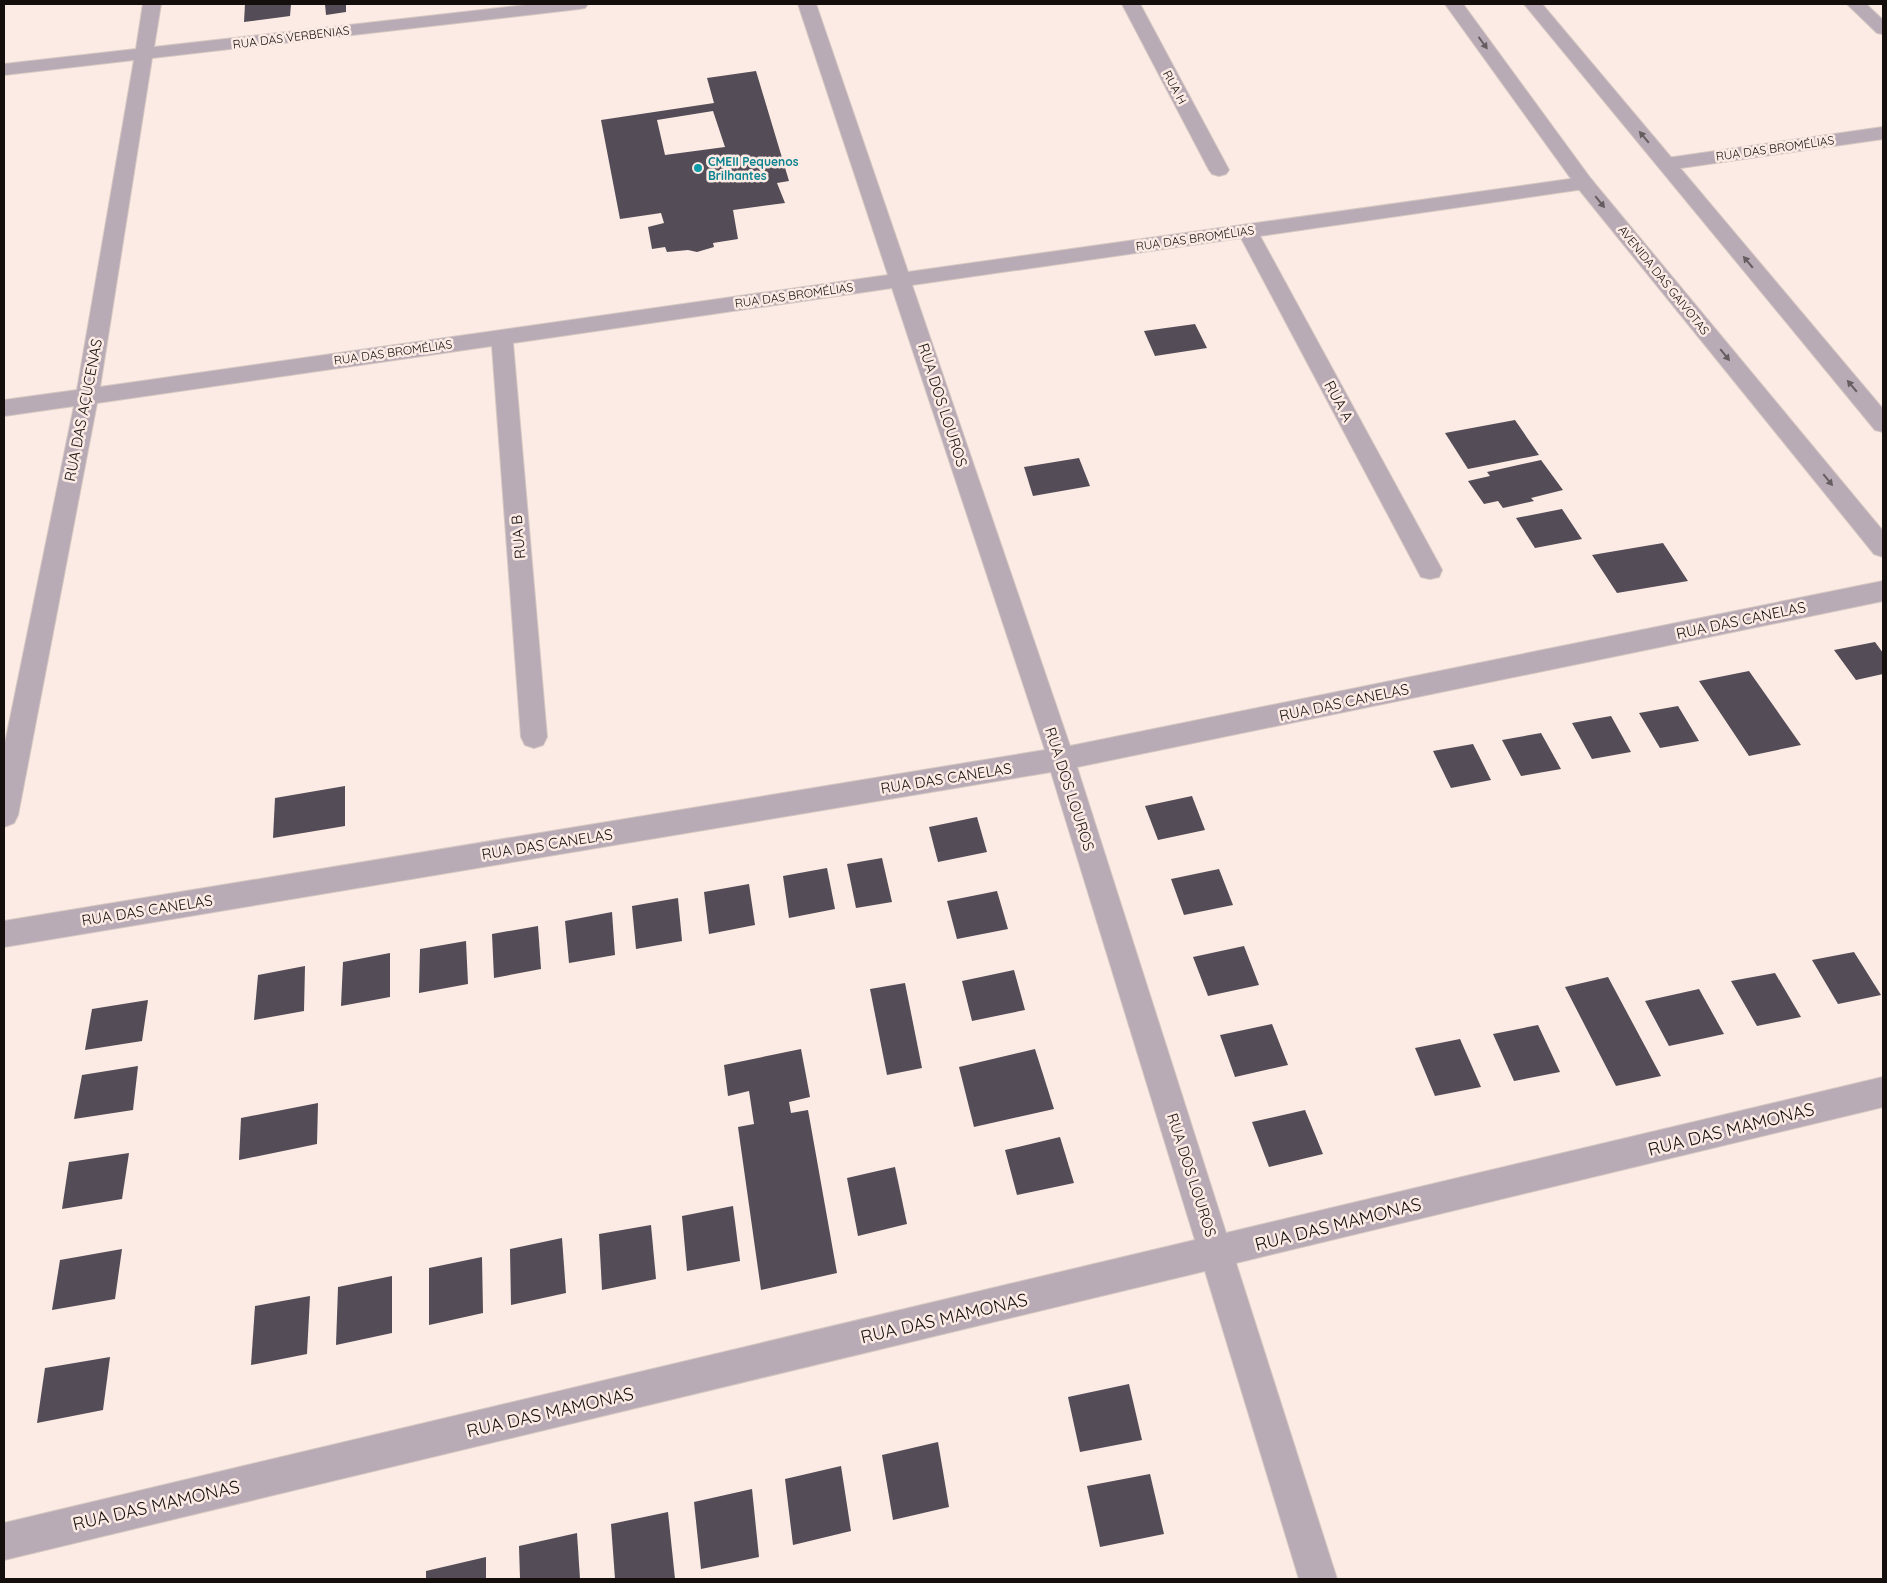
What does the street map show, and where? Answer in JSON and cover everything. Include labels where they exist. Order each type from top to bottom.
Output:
[{"type":"street","name":"RUA DAS AÇUCENAS","points":[[4,815],[87,396],[152,4]]},
{"type":"street","name":"RUA DAS VERBENIAS","points":[[4,69],[144,54],[485,9],[579,4]]},
{"type":"street","name":"RUA DOS LOUROS","points":[[808,4],[1061,760],[1318,1579]]},
{"type":"street","name":"RUA H","points":[[1131,4],[1219,170]]},
{"type":"street","name":"AVENIDA DAS GAIVOTAS","points":[[1454,4],[1584,183],[1883,548]]},
{"type":"street","points":[[1533,4],[1883,424]]},
{"type":"street","points":[[1856,4],[1883,29]]},
{"type":"street","name":"RUA DAS BROMÉLIAS","points":[[1667,164],[1883,133]]},
{"type":"street","name":"RUA DAS BROMÉLIAS","points":[[4,408],[1584,183]]},
{"type":"street","name":"RUA A","points":[[1247,231],[1430,570]]},
{"type":"street","name":"RUA B","points":[[502,337],[534,737]]},
{"type":"street","name":"RUA DAS CANELAS","points":[[4,934],[1061,760],[1883,591]]},
{"type":"street","name":"RUA DAS MAMONAS","points":[[4,1542],[1883,1092]]},
{"type":"building","points":[[245,4],[291,4],[290,16],[244,22]]},
{"type":"building","points":[[325,4],[346,4],[346,12],[326,15]]},
{"type":"building","name":"CMEII Pequenos Brilhantes","points":[[756,71],[789,181],[777,183],[785,203],[733,210],[738,239],[713,243],[714,247],[697,252],[688,250],[667,252],[665,247],[652,249],[648,227],[664,223],[661,213],[620,219],[601,120],[714,103],[707,78]],"holes":[[[713,111],[725,147],[665,155],[657,120]]]},
{"type":"building","points":[[1195,324],[1207,348],[1155,356],[1144,331]]},
{"type":"building","points":[[1515,420],[1539,455],[1468,469],[1445,433]]},
{"type":"building","points":[[1079,458],[1090,486],[1033,496],[1024,467]]},
{"type":"building","points":[[1541,460],[1563,490],[1531,498],[1534,501],[1503,508],[1498,501],[1484,504],[1468,481],[1490,476],[1487,472]]},
{"type":"building","points":[[1562,509],[1582,539],[1535,548],[1516,518]]},
{"type":"building","points":[[1663,543],[1688,581],[1617,593],[1592,555]]},
{"type":"building","points":[[1875,642],[1883,653],[1883,674],[1856,680],[1834,650]]},
{"type":"building","points":[[1749,671],[1801,745],[1749,756],[1699,681]]},
{"type":"building","points":[[1678,706],[1699,741],[1660,748],[1639,713]]},
{"type":"building","points":[[1611,716],[1631,752],[1592,759],[1572,723]]},
{"type":"building","points":[[1541,733],[1561,769],[1521,776],[1502,740]]},
{"type":"building","points":[[1473,744],[1491,780],[1451,788],[1433,751]]},
{"type":"building","points":[[345,786],[345,826],[273,838],[275,798]]},
{"type":"building","points":[[1192,796],[1205,830],[1158,840],[1145,806]]},
{"type":"building","points":[[977,817],[987,852],[938,862],[929,827]]},
{"type":"building","points":[[882,858],[892,902],[856,908],[847,864]]},
{"type":"building","points":[[827,868],[835,909],[789,918],[783,876]]},
{"type":"building","points":[[1219,869],[1233,905],[1184,915],[1171,879]]},
{"type":"building","points":[[749,884],[755,925],[709,934],[704,892]]},
{"type":"building","points":[[997,891],[1008,929],[957,939],[947,901]]},
{"type":"building","points":[[678,898],[682,941],[636,949],[632,906]]},
{"type":"building","points":[[612,912],[615,955],[569,963],[565,921]]},
{"type":"building","points":[[538,926],[541,969],[494,978],[492,934]]},
{"type":"building","points":[[466,941],[468,984],[419,993],[420,949]]},
{"type":"building","points":[[1244,946],[1259,985],[1208,996],[1193,957]]},
{"type":"building","points":[[1854,952],[1881,995],[1838,1004],[1812,960]]},
{"type":"building","points":[[390,953],[390,997],[341,1006],[343,962]]},
{"type":"building","points":[[305,966],[304,1011],[254,1020],[258,975]]},
{"type":"building","points":[[1014,970],[1025,1010],[972,1021],[962,981]]},
{"type":"building","points":[[1775,973],[1801,1017],[1757,1026],[1731,981]]},
{"type":"building","points":[[1608,977],[1661,1076],[1616,1086],[1565,987]]},
{"type":"building","points":[[905,983],[922,1068],[887,1075],[870,989]]},
{"type":"building","points":[[1699,989],[1724,1034],[1669,1046],[1645,1001]]},
{"type":"building","points":[[148,1000],[142,1041],[85,1050],[92,1009]]},
{"type":"building","points":[[1272,1024],[1288,1065],[1235,1077],[1220,1035]]},
{"type":"building","points":[[1538,1025],[1560,1072],[1514,1081],[1493,1034]]},
{"type":"building","points":[[1460,1039],[1481,1087],[1435,1096],[1415,1048]]},
{"type":"building","points":[[801,1049],[810,1097],[789,1102],[791,1113],[808,1110],[837,1273],[761,1290],[738,1127],[754,1124],[749,1091],[728,1096],[724,1065]]},
{"type":"building","points":[[1035,1049],[1054,1109],[974,1127],[959,1067]]},
{"type":"building","points":[[138,1066],[133,1110],[74,1119],[82,1075]]},
{"type":"building","points":[[318,1103],[317,1144],[239,1160],[241,1118]]},
{"type":"building","points":[[1305,1110],[1323,1154],[1269,1167],[1252,1122]]},
{"type":"building","points":[[1060,1137],[1074,1183],[1017,1195],[1005,1150]]},
{"type":"building","points":[[129,1153],[122,1199],[62,1209],[69,1162]]},
{"type":"building","points":[[895,1167],[907,1224],[858,1236],[847,1178]]},
{"type":"building","points":[[733,1206],[740,1261],[687,1271],[682,1216]]},
{"type":"building","points":[[651,1225],[656,1279],[602,1290],[599,1234]]},
{"type":"building","points":[[562,1238],[566,1293],[511,1305],[510,1249]]},
{"type":"building","points":[[122,1249],[115,1299],[52,1310],[60,1260]]},
{"type":"building","points":[[482,1257],[483,1313],[429,1325],[429,1268]]},
{"type":"building","points":[[392,1276],[392,1333],[336,1345],[338,1287]]},
{"type":"building","points":[[310,1296],[307,1354],[251,1365],[255,1306]]},
{"type":"building","points":[[110,1357],[103,1410],[37,1423],[45,1368]]},
{"type":"building","points":[[1129,1384],[1142,1440],[1080,1452],[1068,1397]]},
{"type":"building","points":[[938,1442],[949,1507],[893,1520],[882,1455]]},
{"type":"building","points":[[841,1466],[851,1531],[793,1545],[785,1479]]},
{"type":"building","points":[[1150,1474],[1164,1534],[1100,1547],[1087,1486]]},
{"type":"building","points":[[752,1489],[759,1557],[701,1569],[694,1502]]},
{"type":"building","points":[[668,1512],[675,1579],[615,1579],[611,1524]]},
{"type":"building","points":[[577,1533],[580,1579],[520,1579],[519,1546]]},
{"type":"building","points":[[486,1557],[486,1579],[426,1579],[426,1571]]},
{"type":"place","name":"CMEII Pequenos Brilhantes","points":[[698,168]]}]
